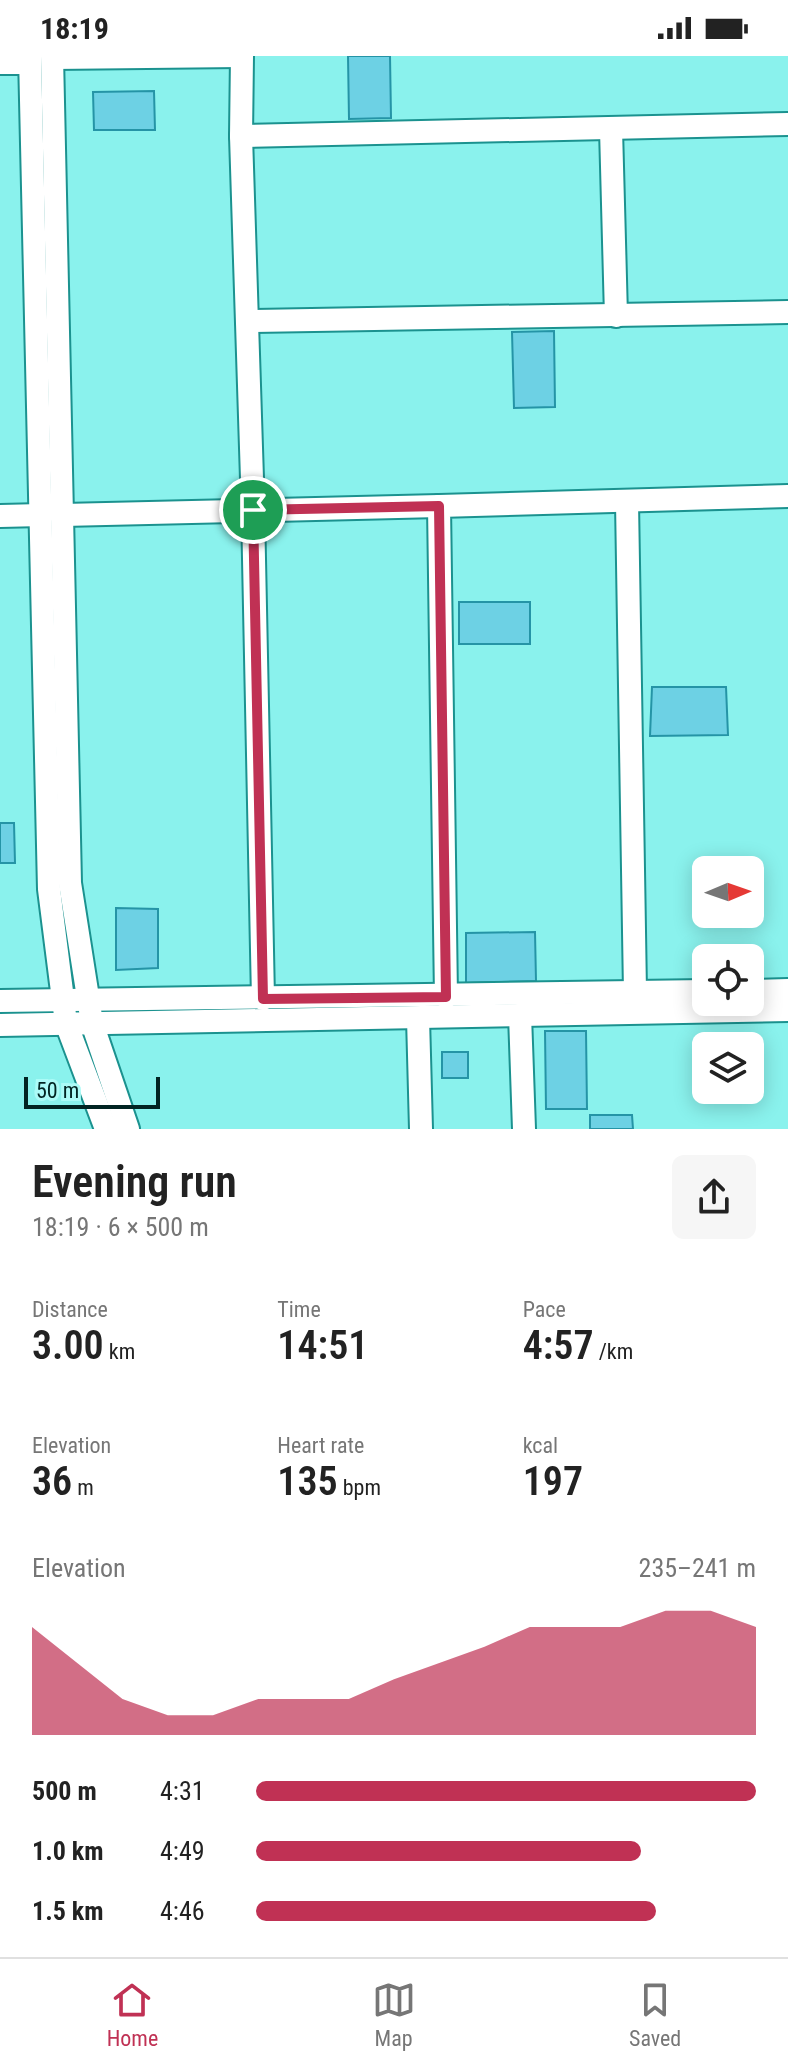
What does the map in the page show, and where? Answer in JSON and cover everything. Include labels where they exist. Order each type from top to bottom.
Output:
[{"type":"street","points":[[0,63],[41,58],[241,56],[263,999]]},
{"type":"street","points":[[41,58],[52,515],[70,883],[92,1023],[128,1129]]},
{"type":"street","points":[[241,136],[788,124]]},
{"type":"street","points":[[611,129],[616,316]]},
{"type":"street","points":[[247,321],[788,312]]},
{"type":"street","points":[[0,516],[788,496]]},
{"type":"street","points":[[627,502],[635,992]]},
{"type":"street","points":[[439,506],[446,997]]},
{"type":"street","points":[[52,515],[49,889],[66,1023],[106,1129]]},
{"type":"street","points":[[764,991],[788,990]]},
{"type":"street","points":[[0,1001],[692,991]]},
{"type":"street","points":[[0,1025],[788,1010]]},
{"type":"street","points":[[520,1015],[524,1129]]},
{"type":"street","points":[[418,1018],[421,1129]]},
{"type":"building","points":[[348,56],[390,56],[391,118],[349,119]]},
{"type":"building","points":[[154,91],[155,130],[94,130],[93,92]]},
{"type":"building","points":[[554,331],[555,407],[514,408],[512,332]]},
{"type":"building","points":[[459,602],[530,602],[530,644],[459,644]]},
{"type":"building","points":[[652,687],[726,687],[728,735],[650,736]]},
{"type":"building","points":[[0,823],[14,823],[15,863],[0,863]]},
{"type":"building","points":[[116,908],[158,909],[158,968],[116,970]]},
{"type":"building","points":[[535,932],[536,981],[466,983],[466,933]]},
{"type":"building","points":[[545,1031],[586,1031],[587,1109],[546,1109]]},
{"type":"building","points":[[442,1052],[468,1052],[468,1078],[442,1078]]},
{"type":"building","points":[[590,1115],[632,1115],[633,1129],[590,1129]]},
{"type":"route","points":[[439,506],[446,997],[263,999],[253,510],[439,506]]}]
